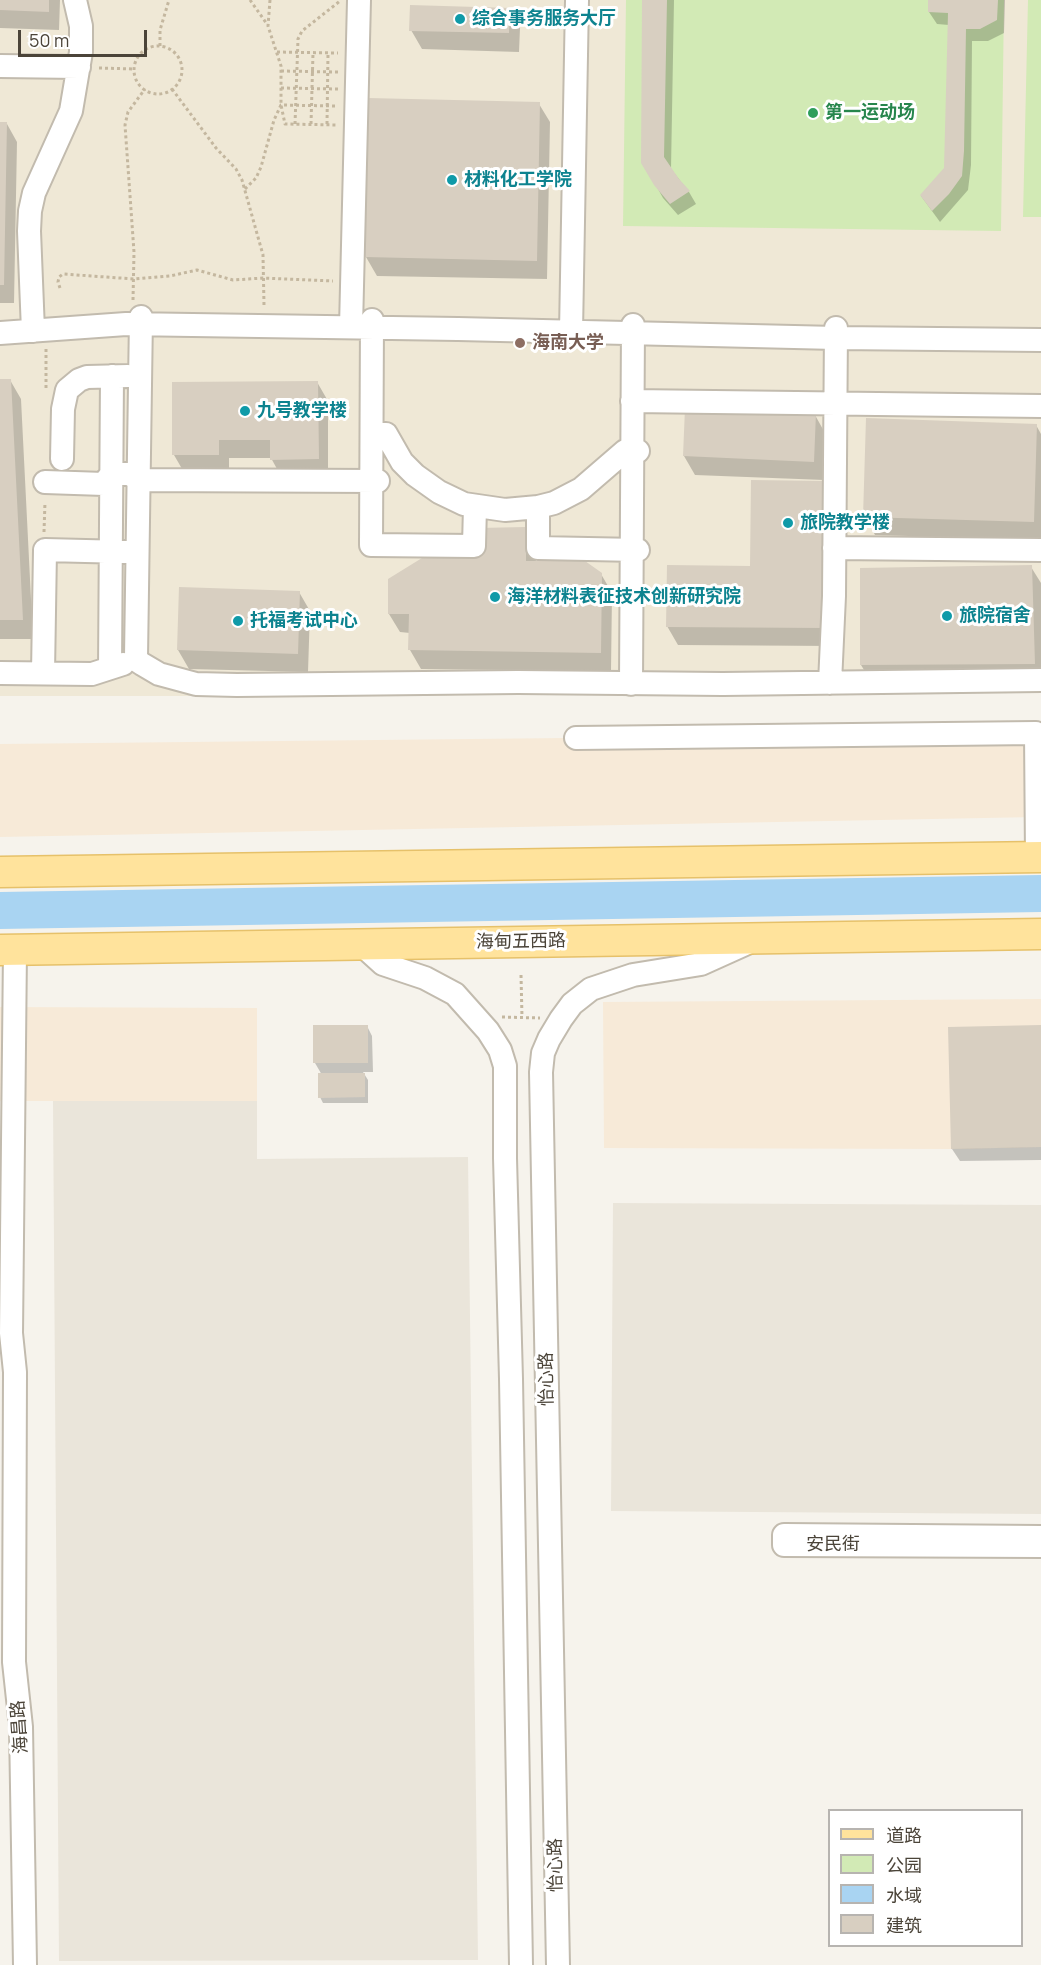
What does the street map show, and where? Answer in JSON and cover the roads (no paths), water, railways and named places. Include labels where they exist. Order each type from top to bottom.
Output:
[{"type":"main road","points":[[0,872],[1039,857]]},
{"type":"main road","name":"海甸五西路","points":[[8,950],[1041,934]]},
{"type":"street","points":[[33,327],[28,231],[30,212],[34,194],[72,111],[81,52],[81,26],[75,0]]},
{"type":"street","points":[[359,0],[352,281],[368,324],[375,434],[377,546],[474,546],[475,506]]},
{"type":"street","points":[[568,328],[570,0]]},
{"type":"street","points":[[568,328],[577,0]]},
{"type":"street","points":[[0,66],[79,67]]},
{"type":"street","points":[[140,656],[144,376],[142,317]]},
{"type":"street","points":[[0,333],[33,327],[142,317],[368,324],[838,333],[1041,340]]},
{"type":"street","points":[[0,326],[33,327]]},
{"type":"street","points":[[635,680],[636,330]]},
{"type":"street","points":[[838,333],[1041,330]]},
{"type":"street","points":[[833,680],[837,545],[838,333]]},
{"type":"street","points":[[110,664],[112,376]]},
{"type":"street","points":[[62,459],[63,409],[67,390],[79,380],[87,377],[144,376]]},
{"type":"street","points":[[635,397],[1041,398]]},
{"type":"street","points":[[838,399],[1041,406]]},
{"type":"street","points":[[375,434],[386,434],[402,462],[415,475],[451,498],[475,506],[505,510],[554,503],[581,489],[625,451],[635,451]]},
{"type":"street","points":[[111,474],[130,474],[142,484],[375,485]]},
{"type":"street","points":[[45,483],[104,484],[111,474]]},
{"type":"street","points":[[538,507],[538,548],[635,550]]},
{"type":"street","points":[[837,545],[1041,543]]},
{"type":"street","points":[[837,545],[1041,550]]},
{"type":"street","points":[[43,670],[45,550],[141,552]]},
{"type":"street","points":[[0,673],[91,667],[140,656],[159,668],[183,675],[233,679],[512,675],[635,680],[1041,680]]},
{"type":"street","points":[[0,666],[43,670]]},
{"type":"street","points":[[833,680],[1041,674]]},
{"type":"street","points":[[576,738],[1036,733],[1039,857]]},
{"type":"street","name":"怡心路","points":[[558,1965],[541,1072],[543,1053],[549,1039],[572,1004],[591,988],[625,976],[701,964],[760,938]]},
{"type":"street","name":"怡心路","points":[[362,945],[382,964],[424,978],[455,994],[491,1036],[500,1050],[505,1066],[520,1965]]},
{"type":"street","name":"海昌路","points":[[8,950],[6,1239],[15,1372],[6,1578],[21,1727],[25,1965]]},
{"type":"street","name":"海昌路","points":[[0,1339],[7,1371],[4,1663],[10,1965]]},
{"type":"street","name":"安民街","points":[[1041,1537],[784,1535],[784,1545],[1041,1546]]},
{"type":"water","points":[[1041,875],[1041,912],[0,929],[0,892]]},
{"type":"place","name":"综合事务服务大厅","points":[[460,19]]},
{"type":"place","name":"第一运动场","points":[[813,113]]},
{"type":"place","name":"材料化工学院","points":[[452,180]]},
{"type":"place","name":"海南大学","points":[[520,343]]},
{"type":"place","name":"九号教学楼","points":[[245,411]]},
{"type":"place","name":"旅院教学楼","points":[[788,523]]},
{"type":"place","name":"海洋材料表征技术创新研究院","points":[[495,597]]},
{"type":"place","name":"旅院宿舍","points":[[947,616]]},
{"type":"place","name":"托福考试中心","points":[[238,621]]}]
